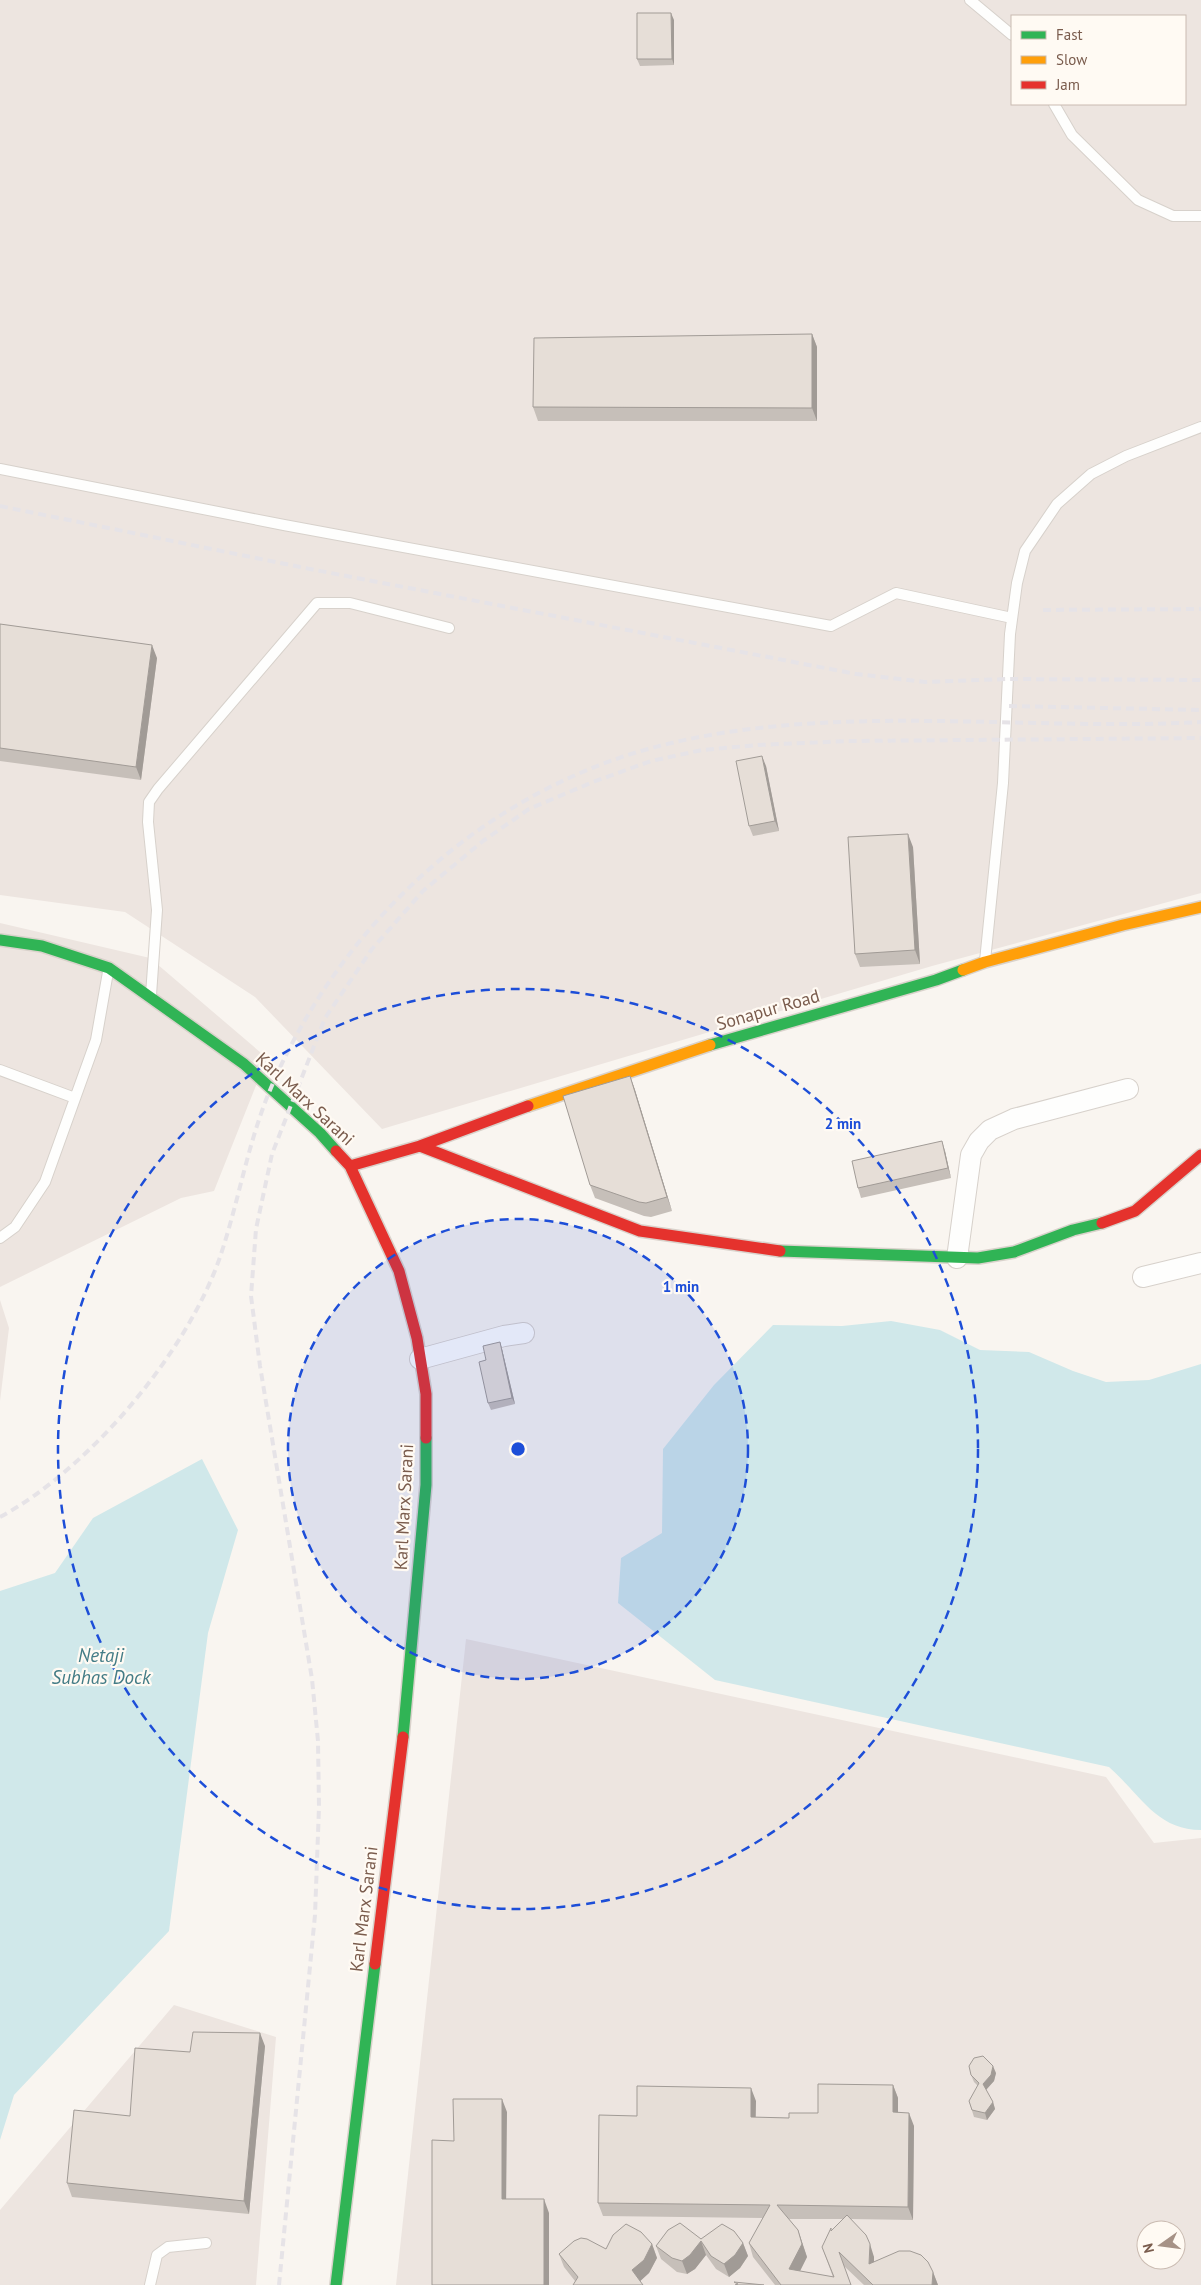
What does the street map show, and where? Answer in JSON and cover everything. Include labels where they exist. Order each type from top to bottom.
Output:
[{"type":"street","name":"Sonapur Road","points":[[350,1166],[420,1146],[533,1104],[698,1049],[936,980],[985,962],[1124,925],[1201,907]]},
{"type":"street","name":"Karl Marx Sarani","points":[[0,940],[42,946],[74,954],[109,968],[244,1064],[320,1133],[350,1166],[399,1271],[420,1359],[426,1394],[426,1485],[405,1724],[336,2285]]},
{"type":"street","points":[[957,1258],[971,1155],[979,1141],[990,1130],[1014,1120],[1128,1089]]},
{"type":"street","points":[[420,1146],[576,1208],[640,1231],[776,1251],[957,1258],[978,1258],[1014,1252],[1073,1230],[1126,1216],[1135,1211],[1201,1155]]},
{"type":"street","points":[[1143,1277],[1201,1263]]},
{"type":"street","points":[[420,1359],[484,1341],[524,1333]]},
{"type":"lane","points":[[970,0],[1011,34]]},
{"type":"lane","points":[[1055,105],[1072,135],[1138,200],[1173,216],[1201,216]]},
{"type":"lane","points":[[985,962],[1003,783],[1012,618],[1017,583],[1026,551],[1057,504],[1091,474],[1126,456],[1201,427]]},
{"type":"lane","points":[[0,469],[294,527],[831,626],[896,592],[1012,618]]},
{"type":"lane","points":[[151,998],[157,910],[148,812],[149,802],[158,789],[317,603],[350,603],[449,628]]},
{"type":"lane","points":[[0,1238],[15,1227],[45,1182],[96,1040],[109,968]]},
{"type":"lane","points":[[0,1070],[75,1098]]},
{"type":"lane","points":[[150,2285],[157,2255],[168,2247],[206,2242]]},
{"type":"shaded area","points":[[0,0],[1201,0],[1201,893],[932,966],[382,1129],[255,997],[125,912],[0,895]]},
{"type":"shaded area","points":[[0,923],[150,958],[267,1058],[214,1191],[181,1198],[0,1287]]},
{"type":"shaded area","points":[[0,1300],[9,1328],[0,1401]]},
{"type":"shaded area","points":[[466,1639],[1106,1777],[1154,1843],[1201,1838],[1201,2285],[396,2285]]},
{"type":"shaded area","points":[[174,2005],[276,2037],[256,2285],[0,2285],[0,2210]]},
{"type":"water","points":[[891,1321],[940,1330],[980,1350],[1029,1352],[1073,1371],[1106,1382],[1149,1380],[1201,1364],[1201,1830],[1172,1824],[1160,1817],[1109,1767],[715,1680],[618,1603],[621,1558],[662,1533],[663,1449],[714,1385],[773,1325],[842,1326]]},
{"type":"water","name":"Netaji Subhas Dock","points":[[202,1459],[238,1530],[208,1633],[169,1931],[14,2095],[0,2140],[0,1591],[55,1573],[93,1518]]},
{"type":"building","points":[[637,13],[671,13],[672,59],[637,59]]},
{"type":"building","points":[[812,334],[812,408],[533,407],[534,338]]},
{"type":"building","points":[[0,624],[152,645],[136,767],[0,748]]},
{"type":"building","points":[[762,756],[775,821],[749,826],[736,761]]},
{"type":"building","points":[[908,834],[915,950],[855,954],[848,837]]},
{"type":"building","points":[[630,1076],[667,1197],[646,1203],[590,1185],[563,1096]]},
{"type":"building","points":[[942,1141],[948,1168],[858,1188],[852,1161]]},
{"type":"building","points":[[500,1342],[512,1398],[488,1403],[479,1362],[486,1360],[483,1346]]},
{"type":"building","points":[[193,2032],[260,2033],[244,2201],[67,2183],[74,2110],[130,2116],[135,2048],[190,2052]]},
{"type":"building","points":[[983,2056],[993,2066],[991,2075],[983,2084],[993,2102],[985,2113],[972,2110],[969,2101],[979,2083],[971,2075],[969,2066],[974,2058]]},
{"type":"building","points":[[818,2084],[893,2085],[893,2112],[909,2113],[908,2207],[777,2205],[798,2230],[802,2244],[789,2269],[834,2277],[822,2247],[831,2228],[831,2231],[847,2215],[866,2235],[870,2244],[869,2264],[899,2251],[910,2251],[921,2255],[928,2262],[933,2272],[932,2285],[873,2285],[839,2252],[851,2285],[781,2285],[749,2243],[770,2205],[598,2203],[599,2115],[637,2116],[637,2086],[751,2088],[751,2117],[789,2118],[789,2113],[818,2113]]},
{"type":"building","points":[[453,2099],[502,2099],[502,2199],[544,2199],[544,2285],[432,2285],[432,2140],[454,2141]]},
{"type":"building","points":[[680,2223],[701,2239],[722,2224],[734,2231],[743,2243],[735,2255],[724,2264],[711,2256],[701,2241],[690,2255],[682,2261],[672,2258],[656,2246],[668,2230]]},
{"type":"building","points":[[626,2224],[641,2232],[652,2244],[644,2260],[632,2270],[643,2285],[573,2285],[578,2277],[559,2254],[574,2241],[581,2238],[587,2239],[606,2249],[613,2235]]},
{"type":"building","points":[[734,2282],[764,2285],[735,2285],[738,2284]]},
{"type":"railway","points":[[0,506],[310,569],[856,674],[925,682],[1008,679],[1201,680]]},
{"type":"railway","points":[[1043,610],[1201,609]]},
{"type":"railway","points":[[1009,706],[1201,710]]},
{"type":"railway","points":[[0,1517],[34,1496],[67,1470],[100,1439],[131,1405],[159,1369],[205,1294],[220,1257],[248,1155],[268,1095],[297,1035],[331,978],[372,926],[419,878],[470,836],[525,800],[585,771],[648,749],[715,734],[783,726],[853,722],[923,721],[1063,724],[1201,722]]},
{"type":"railway","points":[[279,2285],[315,1915],[319,1807],[318,1741],[312,1679],[260,1366],[251,1296],[256,1229],[272,1154],[325,1018],[372,949],[423,891],[483,841],[529,809],[593,782],[651,761],[702,750],[758,745],[849,741],[1201,738]]},
{"type":"traffic: fast","points":[[0,940],[42,946],[109,968],[244,1064],[320,1133],[336,1151]]},
{"type":"traffic: fast","points":[[710,1045],[936,980],[963,970]]},
{"type":"traffic: fast","points":[[780,1251],[978,1258],[1014,1252],[1073,1230],[1102,1223]]},
{"type":"traffic: fast","points":[[403,1737],[426,1485],[426,1438]]},
{"type":"traffic: fast","points":[[336,2285],[375,1964]]},
{"type":"traffic: slow","points":[[963,970],[985,962],[1123,925],[1201,907]]},
{"type":"traffic: slow","points":[[528,1106],[710,1045]]},
{"type":"traffic: jam","points":[[350,1166],[420,1146],[528,1106]]},
{"type":"traffic: jam","points":[[420,1146],[640,1231],[780,1251]]},
{"type":"traffic: jam","points":[[336,1151],[350,1166],[399,1271],[417,1338],[426,1394],[426,1438]]},
{"type":"traffic: jam","points":[[1102,1223],[1135,1211],[1201,1155]]},
{"type":"traffic: jam","points":[[375,1964],[403,1737]]}]
